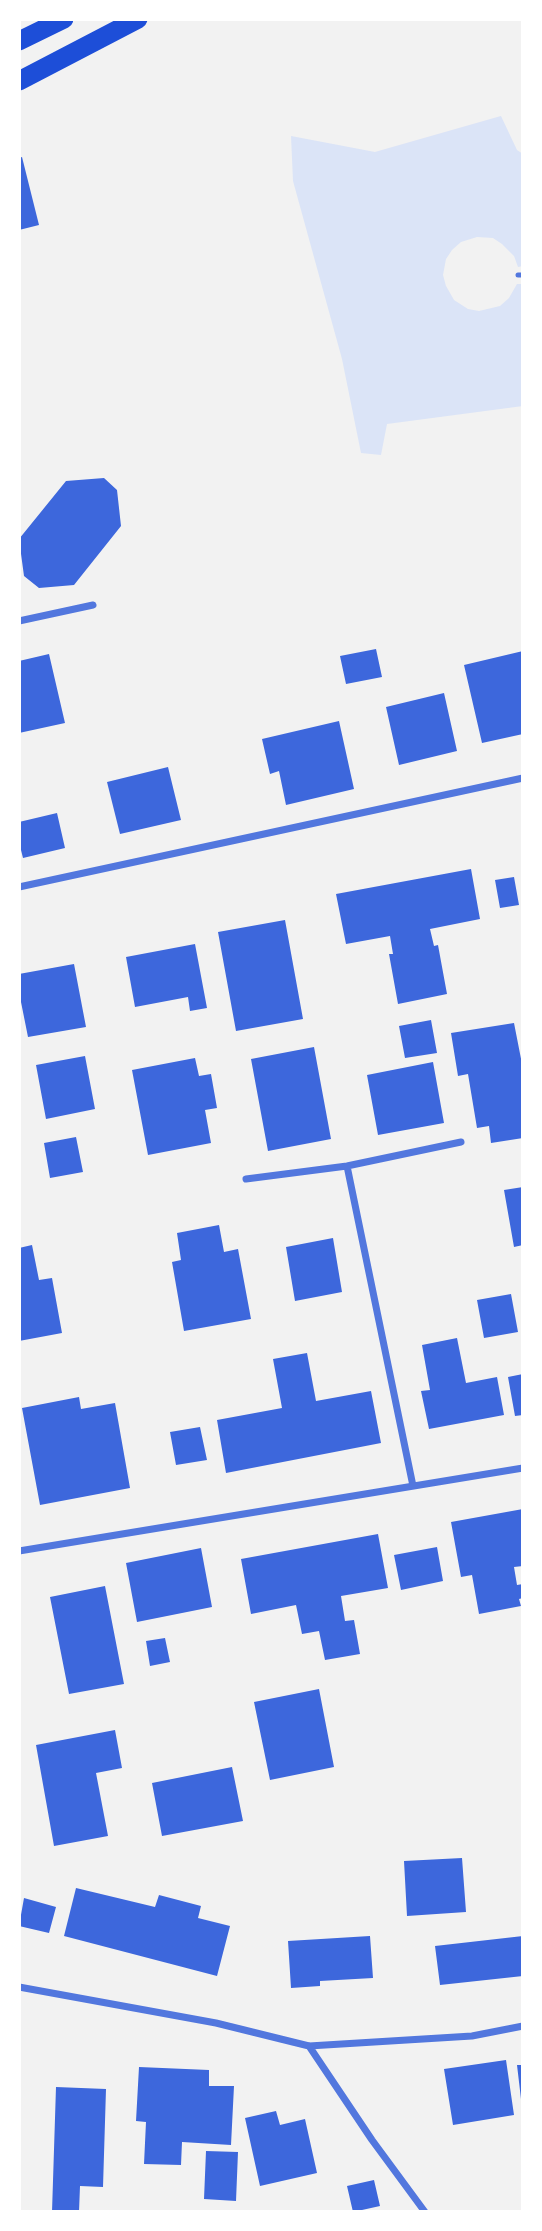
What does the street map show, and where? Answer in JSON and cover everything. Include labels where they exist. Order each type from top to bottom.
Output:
[{"type":"highway","points":[[19,41],[64,19]]},
{"type":"highway","points":[[19,81],[138,19]]},
{"type":"street","points":[[19,621],[93,605]]},
{"type":"street","points":[[19,887],[523,778]]},
{"type":"street","points":[[246,1179],[347,1166],[461,1142]]},
{"type":"street","points":[[347,1166],[413,1486]]},
{"type":"street","points":[[19,1551],[523,1468]]},
{"type":"street","points":[[19,1987],[216,2023],[309,2046],[472,2036],[523,2026]]},
{"type":"street","points":[[309,2046],[372,2140],[425,2212]]},
{"type":"shaded area","points":[[501,116],[517,150],[523,154],[523,266],[518,267],[514,256],[493,238],[477,237],[461,242],[452,250],[446,259],[443,275],[454,300],[468,309],[479,311],[500,306],[509,298],[517,284],[523,284],[523,406],[387,424],[381,455],[361,453],[342,359],[293,181],[291,136],[375,152]]},
{"type":"building","points":[[22,157],[39,225],[19,230],[19,158]]},
{"type":"building","points":[[104,478],[117,490],[121,526],[74,585],[39,588],[24,576],[19,539],[66,481]]},
{"type":"building","points":[[376,649],[382,677],[346,684],[340,656]]},
{"type":"building","points":[[523,651],[523,734],[482,743],[464,665]]},
{"type":"building","points":[[49,654],[65,723],[19,733],[19,661]]},
{"type":"building","points":[[444,693],[457,751],[399,765],[386,707]]},
{"type":"building","points":[[339,721],[354,789],[286,805],[279,771],[270,774],[262,739]]},
{"type":"building","points":[[168,767],[181,820],[120,834],[107,782]]},
{"type":"building","points":[[57,813],[65,848],[23,858],[19,842],[19,822]]},
{"type":"building","points":[[471,869],[480,919],[430,929],[434,946],[438,945],[447,994],[398,1004],[389,954],[393,954],[390,936],[346,944],[336,894]]},
{"type":"building","points":[[514,877],[519,905],[500,908],[495,880]]},
{"type":"building","points":[[285,920],[303,1019],[236,1031],[218,932]]},
{"type":"building","points":[[195,944],[207,1008],[190,1011],[188,997],[135,1007],[126,957]]},
{"type":"building","points":[[74,964],[86,1027],[28,1037],[19,992],[19,974]]},
{"type":"building","points":[[431,1020],[437,1053],[405,1058],[399,1026]]},
{"type":"building","points":[[514,1023],[523,1069],[523,1138],[491,1143],[489,1126],[477,1128],[468,1074],[458,1076],[451,1033]]},
{"type":"building","points":[[314,1047],[331,1139],[268,1151],[251,1059]]},
{"type":"building","points":[[85,1056],[95,1109],[46,1119],[36,1065]]},
{"type":"building","points":[[195,1058],[199,1076],[211,1074],[217,1108],[205,1110],[211,1143],[148,1155],[132,1070]]},
{"type":"building","points":[[433,1062],[444,1123],[378,1135],[367,1075]]},
{"type":"building","points":[[76,1137],[83,1172],[50,1178],[44,1143]]},
{"type":"building","points":[[523,1187],[523,1245],[514,1247],[504,1190]]},
{"type":"building","points":[[219,1225],[224,1252],[238,1249],[251,1319],[184,1331],[172,1262],[181,1260],[177,1233]]},
{"type":"building","points":[[333,1238],[342,1292],[295,1301],[286,1247]]},
{"type":"building","points":[[32,1245],[39,1280],[52,1278],[62,1333],[19,1341],[19,1248]]},
{"type":"building","points":[[511,1294],[518,1332],[484,1338],[477,1300]]},
{"type":"building","points":[[457,1338],[466,1383],[497,1377],[504,1415],[429,1429],[421,1391],[430,1390],[422,1345]]},
{"type":"building","points":[[307,1353],[316,1401],[371,1391],[381,1443],[226,1473],[217,1420],[282,1408],[273,1359]]},
{"type":"building","points":[[523,1374],[523,1415],[515,1416],[508,1377]]},
{"type":"building","points":[[79,1397],[81,1409],[115,1403],[130,1488],[40,1505],[22,1408]]},
{"type":"building","points":[[200,1427],[207,1460],[176,1465],[170,1432]]},
{"type":"building","points":[[523,1509],[523,1566],[514,1567],[517,1585],[523,1584],[523,1598],[519,1599],[521,1606],[479,1614],[472,1575],[461,1577],[451,1522]]},
{"type":"building","points":[[378,1534],[388,1588],[341,1596],[345,1621],[354,1620],[360,1654],[325,1660],[319,1631],[302,1634],[296,1605],[251,1614],[241,1559]]},
{"type":"building","points":[[437,1547],[443,1581],[401,1590],[394,1555]]},
{"type":"building","points":[[201,1548],[212,1607],[137,1622],[126,1563]]},
{"type":"building","points":[[105,1586],[124,1684],[69,1694],[50,1597]]},
{"type":"building","points":[[165,1638],[170,1662],[150,1666],[146,1641]]},
{"type":"building","points":[[319,1689],[334,1767],[270,1780],[254,1702]]},
{"type":"building","points":[[115,1730],[122,1768],[96,1773],[108,1836],[54,1846],[36,1745]]},
{"type":"building","points":[[232,1767],[243,1821],[162,1836],[152,1783]]},
{"type":"building","points":[[462,1858],[466,1912],[407,1916],[404,1861]]},
{"type":"building","points":[[76,1888],[155,1907],[159,1895],[201,1906],[198,1918],[230,1926],[217,1976],[64,1936]]},
{"type":"building","points":[[24,1898],[56,1907],[49,1933],[19,1926]]},
{"type":"building","points":[[370,1936],[373,1978],[320,1981],[320,1986],[291,1988],[288,1941]]},
{"type":"building","points":[[523,1936],[523,1976],[440,1985],[435,1946]]},
{"type":"building","points":[[506,2060],[514,2115],[453,2125],[444,2069]]},
{"type":"building","points":[[517,2065],[523,2065],[523,2099],[521,2099]]},
{"type":"building","points":[[139,2067],[209,2070],[209,2086],[234,2086],[231,2145],[182,2142],[181,2165],[144,2164],[146,2122],[136,2121]]},
{"type":"building","points":[[56,2087],[106,2089],[103,2187],[80,2186],[79,2212],[52,2212]]},
{"type":"building","points":[[276,2111],[280,2125],[305,2119],[317,2173],[260,2186],[245,2118]]},
{"type":"building","points":[[206,2151],[238,2152],[236,2201],[204,2199]]},
{"type":"building","points":[[374,2180],[380,2206],[353,2212],[347,2186]]}]
